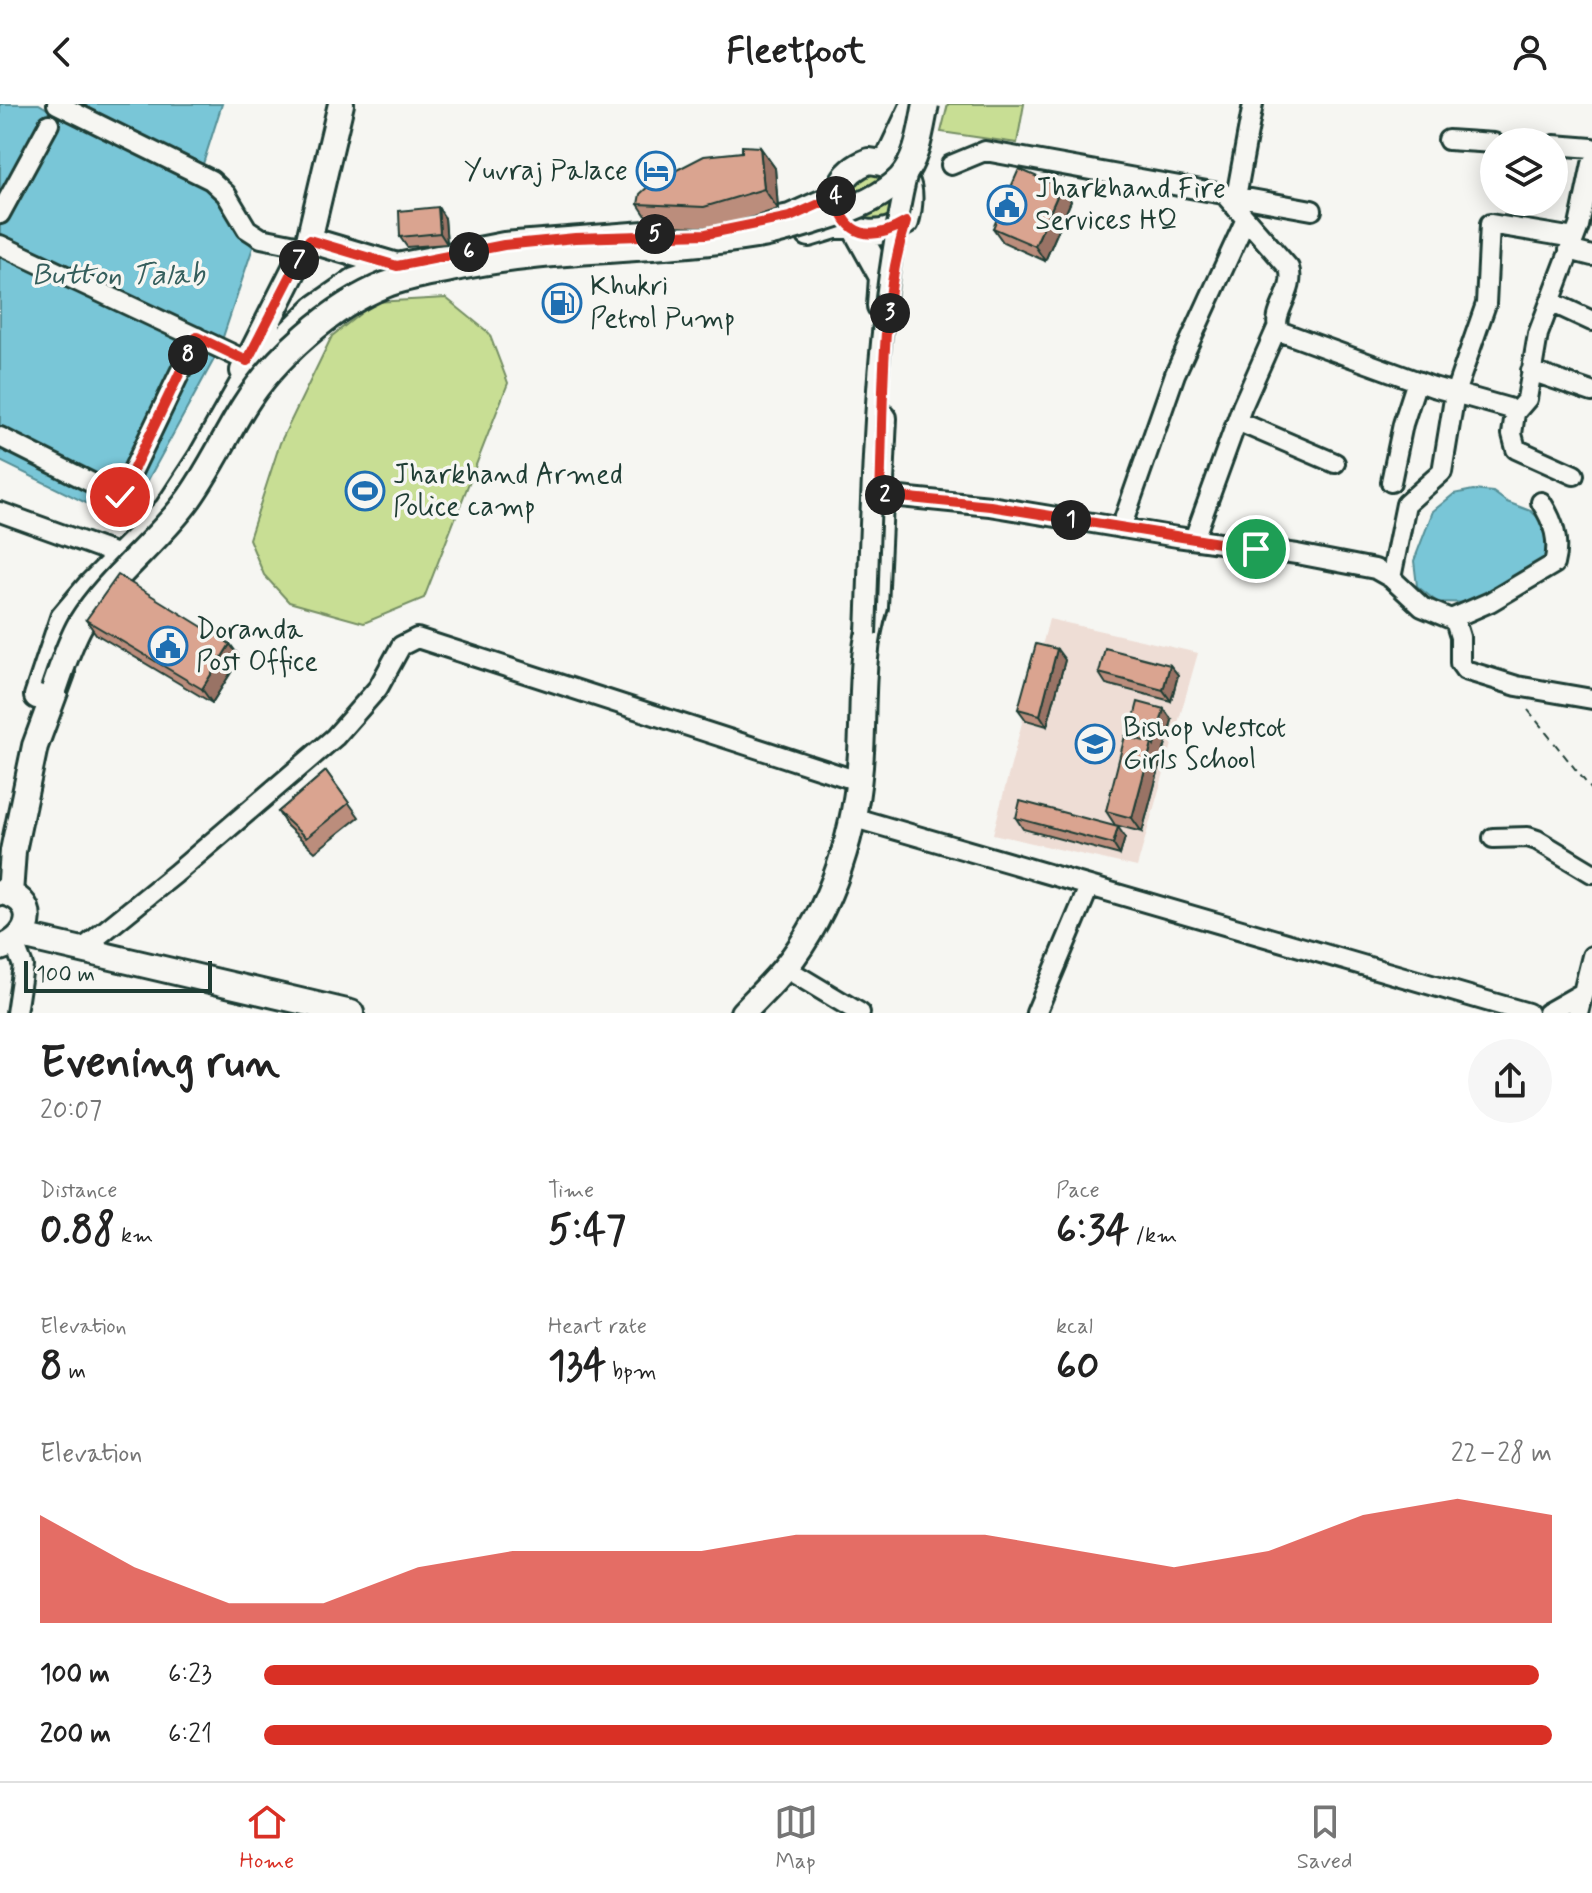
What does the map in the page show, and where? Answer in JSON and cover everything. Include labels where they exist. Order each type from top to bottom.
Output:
[{"type":"main road","points":[[224,417],[247,361],[307,244],[341,104]]},
{"type":"main road","points":[[0,850],[22,743],[47,688],[87,614],[174,519],[194,492],[258,385],[299,341],[365,294],[403,279],[492,261],[759,236],[838,214],[895,183],[900,136],[898,104]]},
{"type":"main road","points":[[900,136],[916,104]]},
{"type":"main road","points":[[47,688],[71,621],[83,604],[175,505],[252,377],[317,315],[362,286],[401,271],[431,264],[524,249],[730,234],[768,227],[818,212],[865,190],[891,170],[903,153],[916,104]]},
{"type":"main road","points":[[905,223],[910,187],[898,163],[929,104]]},
{"type":"main road","points":[[743,1013],[785,968],[825,903],[855,818],[866,634],[875,607],[888,325],[914,170],[929,104]]},
{"type":"main road","points":[[866,634],[858,606],[883,283],[880,272],[840,212],[837,196],[841,180],[853,167],[869,161],[898,163]]},
{"type":"main road","points":[[129,561],[167,509],[248,374],[315,308],[354,281],[397,266],[532,242],[645,234],[706,234],[790,217],[837,196]]},
{"type":"main road","points":[[12,942],[27,926],[27,915],[23,905],[5,893],[63,618],[90,586],[129,561],[191,503],[260,391],[304,344],[368,298],[406,285],[472,271],[530,262],[801,237],[835,226],[873,235],[905,223]]},
{"type":"main road","points":[[307,244],[397,266]]},
{"type":"main road","points":[[12,942],[81,950],[351,1013]]},
{"type":"street","points":[[57,104],[211,180],[226,194],[247,229],[261,238],[307,244]]},
{"type":"street","points":[[1194,539],[1290,290],[1292,274],[1285,262],[1246,219],[1231,196],[1253,104]]},
{"type":"street","points":[[0,214],[49,124]]},
{"type":"street","points":[[1448,140],[1480,142]]},
{"type":"street","points":[[1568,146],[1592,148]]},
{"type":"street","points":[[951,165],[985,151],[1312,210]]},
{"type":"street","points":[[866,634],[883,317],[898,163]]},
{"type":"street","points":[[1574,475],[1516,449],[1512,434],[1515,413],[1527,399],[1538,334],[1572,244],[1587,215],[1592,164]]},
{"type":"street","points":[[1121,528],[1175,374],[1246,219]]},
{"type":"street","points":[[1391,578],[1406,504],[1442,472],[1455,393],[1486,304],[1490,224],[1572,244],[1592,256]]},
{"type":"street","points":[[0,245],[247,361]]},
{"type":"street","points":[[1551,302],[1592,321]]},
{"type":"street","points":[[1277,328],[1291,337],[1417,381],[1503,406],[1515,413]]},
{"type":"street","points":[[0,437],[120,497],[197,337]]},
{"type":"street","points":[[1531,371],[1592,392]]},
{"type":"street","points":[[1391,482],[1417,381]]},
{"type":"street","points":[[1237,421],[1335,463]]},
{"type":"street","points":[[880,495],[990,506],[1367,567],[1391,578],[1416,604],[1451,619],[1459,630],[1460,663],[1465,670],[1517,686],[1592,699]]},
{"type":"street","points":[[1451,619],[1490,602],[1554,564],[1558,551],[1553,520],[1541,502]]},
{"type":"street","points":[[0,512],[129,561]]},
{"type":"street","points":[[81,950],[335,737],[378,688],[401,646],[417,638],[858,781]]},
{"type":"street","points":[[855,818],[1528,1013]]},
{"type":"street","points":[[1493,838],[1528,837],[1537,840],[1592,873]]},
{"type":"street","points":[[1036,1013],[1089,887]]},
{"type":"street","points":[[12,942],[23,966],[16,1013]]},
{"type":"street","points":[[1578,1013],[1592,956]]},
{"type":"street","points":[[785,968],[860,1013]]},
{"type":"street","points":[[1547,1013],[1584,992]]},
{"type":"path","points":[[1528,710],[1592,790]]},
{"type":"shaded area","name":"Bishop Westcot Girls School","points":[[1049,619],[1198,653],[1137,867],[993,834]]},
{"type":"green space","points":[[948,104],[1024,104],[1017,143],[941,132]]},
{"type":"green space","points":[[879,169],[906,198],[880,228],[849,213],[849,185]]},
{"type":"green space","name":"Jharkhand Armed Police camp","points":[[446,298],[489,333],[508,383],[424,598],[364,623],[289,602],[264,575],[249,539],[280,443],[332,336],[375,302]]},
{"type":"water","name":"Button Talab","points":[[0,104],[39,104],[62,118],[208,183],[237,231],[253,247],[218,352],[125,522],[0,461]]},
{"type":"water","points":[[71,104],[222,104],[202,167]]},
{"type":"water","points":[[1473,490],[1493,492],[1507,502],[1531,511],[1547,526],[1551,566],[1479,603],[1437,602],[1417,586],[1414,561],[1433,511],[1454,494]]},
{"type":"building","points":[[742,146],[760,147],[764,189],[704,207],[638,204],[640,194],[663,173],[675,171],[704,156],[742,152]]},
{"type":"building","points":[[1019,169],[1061,187],[1035,246],[993,228]]},
{"type":"building","points":[[438,207],[440,233],[400,237],[399,211]]},
{"type":"building","name":"Doranda Post Office","points":[[118,575],[230,644],[202,689],[86,620]]},
{"type":"building","points":[[1036,644],[1057,649],[1040,715],[1018,709]]},
{"type":"building","points":[[1105,648],[1170,665],[1163,690],[1099,673]]},
{"type":"building","points":[[1138,702],[1164,709],[1154,746],[1129,737]]},
{"type":"building","points":[[1125,736],[1152,743],[1132,818],[1106,811]]},
{"type":"building","points":[[326,771],[349,803],[306,838],[278,812]]},
{"type":"building","points":[[1020,801],[1118,827],[1113,844],[1016,818]]},
{"type":"place","name":"Yuvraj Palace","points":[[656,171]]},
{"type":"place","name":"Jharkhand Fire Services HQ","points":[[1007,205]]},
{"type":"place","name":"Khukri Petrol Pump","points":[[562,303]]},
{"type":"place","name":"Jharkhand Armed Police camp","points":[[365,491]]},
{"type":"place","name":"Doranda Post Office","points":[[168,646]]},
{"type":"place","name":"Bishop Westcot Girls School","points":[[1095,744]]},
{"type":"route","points":[[120,497],[197,337],[247,361],[309,240],[397,266],[504,245],[645,234],[706,234],[790,217],[837,196],[840,212],[849,226],[856,230],[873,235],[890,231],[906,222],[899,242],[888,325],[880,495],[990,506],[1256,549]]}]
